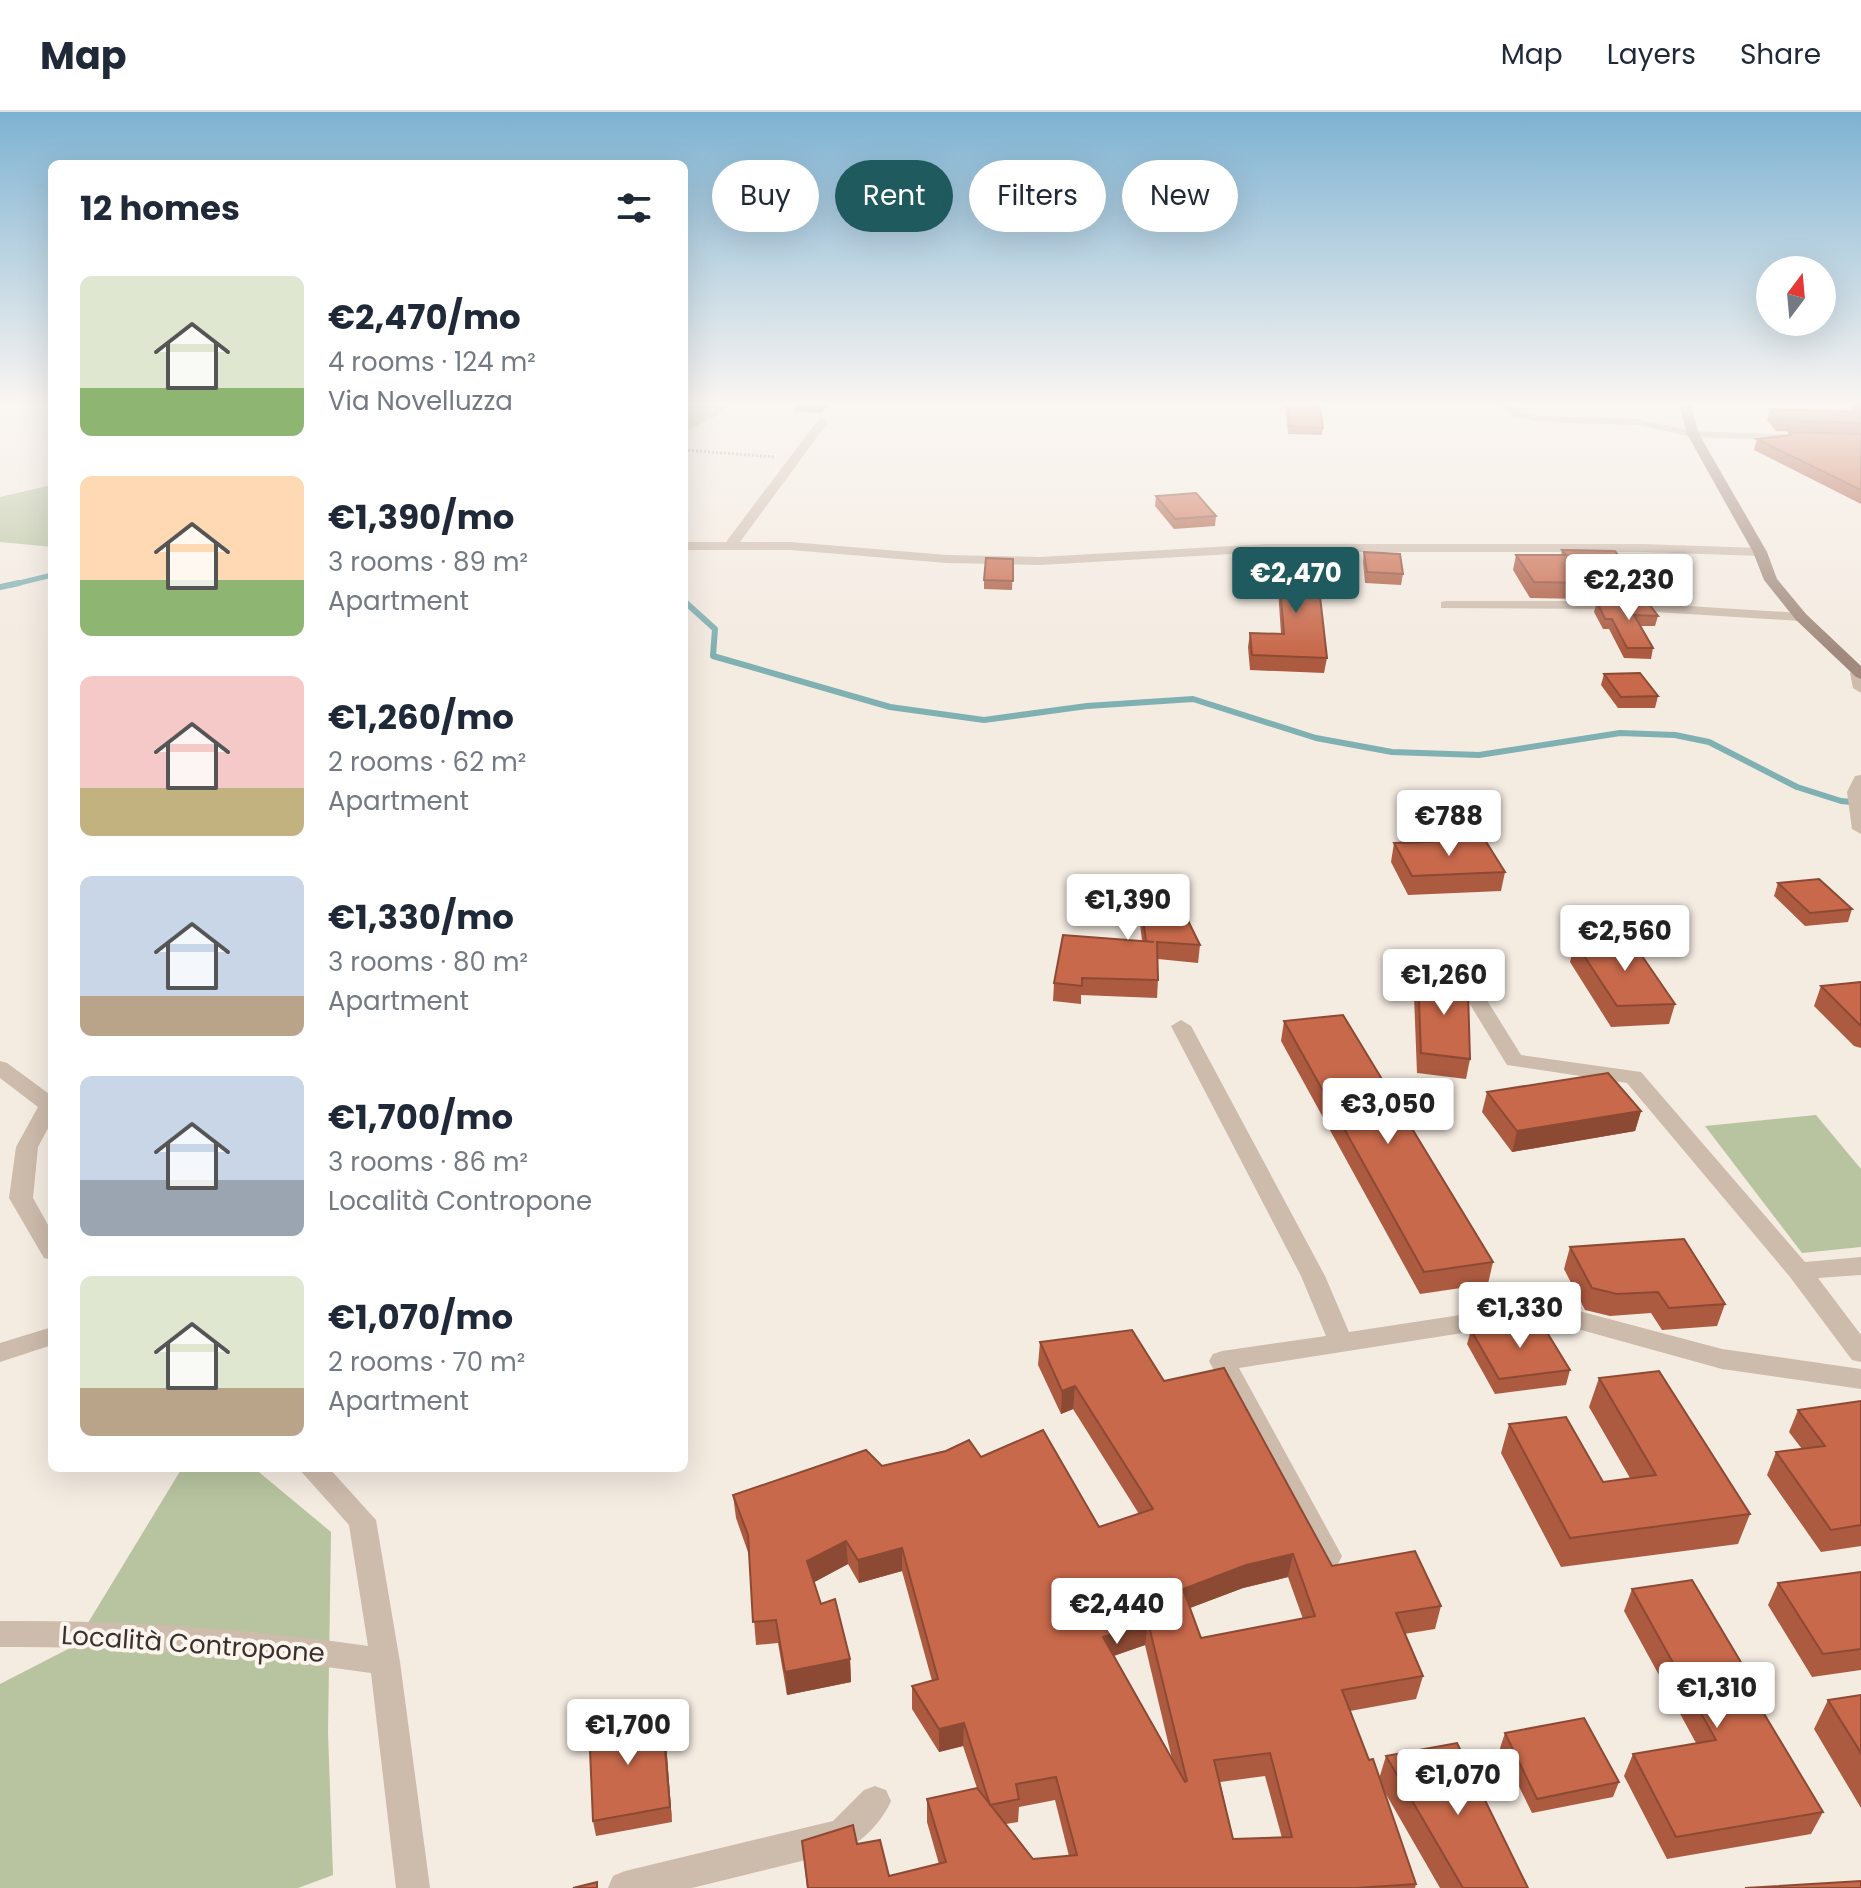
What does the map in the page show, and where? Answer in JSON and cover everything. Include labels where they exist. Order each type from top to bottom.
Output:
[{"type":"street","points":[[731,545],[775,486]]},
{"type":"street","points":[[1722,486],[1760,552],[1771,580],[1801,617],[1860,678]]},
{"type":"street","points":[[688,546],[791,546],[947,559],[1040,561],[1281,548],[1643,548],[1760,552]]},
{"type":"street","points":[[1446,605],[1608,605],[1801,617]]},
{"type":"street","points":[[1859,782],[1860,827]]},
{"type":"street","points":[[1478,1001],[1514,1060],[1634,1077],[1799,1271],[1861,1353]]},
{"type":"street","points":[[1181,1026],[1313,1276],[1341,1342]]},
{"type":"street","points":[[0,1068],[48,1104]]},
{"type":"street","points":[[48,1109],[27,1147],[21,1198],[48,1245]]},
{"type":"street","points":[[1799,1271],[1861,1266]]},
{"type":"street","points":[[1328,1556],[1222,1361],[1545,1311],[1722,1359],[1861,1379]]},
{"type":"street","points":[[0,1353],[48,1337]]},
{"type":"street","points":[[316,1472],[362,1520],[385,1662],[413,1888]]},
{"type":"street","name":"Località Contropone","points":[[0,1634],[131,1634],[283,1646],[385,1662]]},
{"type":"street","points":[[625,1888],[842,1835],[875,1801]]},
{"type":"green space","points":[[48,486],[48,547],[0,542],[0,497]]},
{"type":"green space","points":[[1816,1115],[1861,1169],[1861,1247],[1802,1253],[1705,1126]]},
{"type":"green space","points":[[180,1472],[259,1472],[331,1532],[328,1732],[333,1875],[298,1888],[0,1888],[0,1684],[74,1646]]},
{"type":"building","points":[[1196,493],[1216,516],[1175,519],[1156,496]]},
{"type":"building","points":[[1562,550],[1615,551],[1640,584],[1534,582],[1516,555],[1566,555]]},
{"type":"building","points":[[1364,552],[1400,554],[1403,574],[1367,572]]},
{"type":"building","points":[[986,558],[1013,559],[1013,581],[984,580]]},
{"type":"building","points":[[1278,560],[1316,561],[1327,658],[1252,655],[1250,633],[1284,634]]},
{"type":"building","points":[[1597,602],[1649,604],[1658,616],[1634,615],[1653,648],[1627,648],[1612,619],[1605,619]]},
{"type":"building","points":[[1640,673],[1658,696],[1621,697],[1604,674]]},
{"type":"building","points":[[1485,840],[1505,872],[1412,876],[1394,843]]},
{"type":"building","points":[[1148,876],[1166,876],[1200,945],[1157,942],[1158,980],[1082,978],[1082,986],[1054,983],[1063,935],[1154,942],[1146,941],[1139,889],[1149,889]]},
{"type":"building","points":[[1819,879],[1852,909],[1810,913],[1778,883]]},
{"type":"building","points":[[1631,940],[1675,1004],[1617,1006],[1575,942]]},
{"type":"building","points":[[1418,975],[1448,977],[1468,991],[1470,1059],[1421,1053]]},
{"type":"building","points":[[1861,982],[1861,1026],[1821,986]]},
{"type":"building","points":[[1343,1015],[1493,1262],[1424,1272],[1284,1021]]},
{"type":"building","points":[[1608,1073],[1641,1111],[1517,1131],[1487,1092]]},
{"type":"building","points":[[1684,1239],[1725,1304],[1669,1308],[1658,1292],[1617,1294],[1592,1288],[1570,1247]]},
{"type":"building","points":[[1540,1321],[1570,1370],[1499,1379],[1471,1330]]},
{"type":"building","points":[[1132,1330],[1164,1381],[1224,1368],[1332,1566],[1415,1551],[1441,1606],[1396,1613],[1423,1676],[1342,1690],[1369,1760],[1373,1759],[1416,1884],[1356,1888],[808,1888],[802,1841],[853,1825],[857,1844],[880,1840],[889,1876],[946,1862],[927,1799],[977,1788],[990,1804],[964,1723],[939,1729],[912,1686],[938,1679],[902,1548],[858,1560],[846,1541],[807,1561],[821,1604],[835,1599],[850,1659],[785,1672],[776,1620],[753,1622],[748,1535],[733,1495],[866,1450],[882,1466],[946,1451],[969,1440],[981,1457],[1043,1430],[1099,1527],[1153,1509],[1075,1386],[1062,1391],[1040,1342]],"holes":[[[1293,1554],[1315,1616],[1201,1638],[1183,1589],[1246,1565]],[[1148,1622],[1187,1781],[1185,1782],[1103,1637]],[[1270,1753],[1292,1837],[1233,1839],[1214,1760]],[[1056,1777],[1077,1855],[1033,1859],[990,1805],[1019,1799],[1016,1784]]]},
{"type":"building","points":[[1659,1371],[1750,1514],[1570,1538],[1509,1424],[1566,1417],[1603,1482],[1656,1475],[1599,1378]]},
{"type":"building","points":[[1861,1401],[1861,1525],[1831,1530],[1776,1452],[1825,1446],[1798,1410]]},
{"type":"building","points":[[1861,1572],[1861,1649],[1823,1654],[1778,1583]]},
{"type":"building","points":[[1692,1580],[1764,1701],[1757,1702],[1823,1812],[1676,1837],[1633,1754],[1716,1740],[1632,1589]]},
{"type":"building","points":[[1861,1695],[1861,1753],[1828,1700]]},
{"type":"building","points":[[662,1714],[670,1807],[593,1821],[589,1726]]},
{"type":"building","points":[[1584,1718],[1619,1782],[1537,1799],[1505,1733]]},
{"type":"building","points":[[1457,1743],[1528,1888],[1463,1888],[1386,1756]]},
{"type":"building","points":[[1861,1881],[1861,1888],[1745,1888]]},
{"type":"building","points":[[597,1882],[597,1888],[573,1888]]},
{"type":"waterway","points":[[11,585],[48,576]]},
{"type":"waterway","points":[[0,587],[19,583]]},
{"type":"waterway","points":[[688,605],[715,629],[713,656],[890,707],[984,720],[1087,706],[1193,699],[1316,738],[1392,752],[1479,755],[1620,733],[1675,735],[1709,742],[1797,787],[1841,801],[1861,803]]}]
